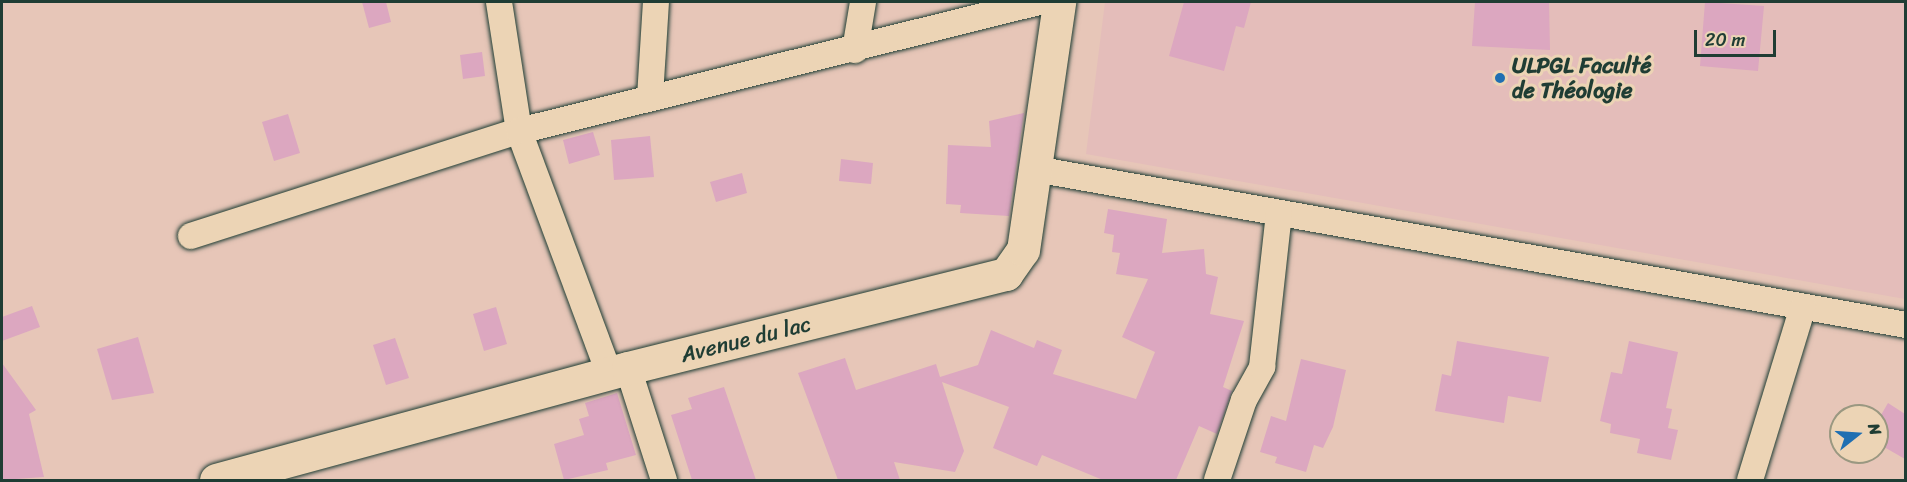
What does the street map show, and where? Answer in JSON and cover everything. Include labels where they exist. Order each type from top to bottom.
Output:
[{"type":"main road","name":"Avenue du lac","points":[[216,480],[619,371],[1006,274],[1023,250],[1059,2]]},
{"type":"street","points":[[499,2],[519,130],[664,480]]},
{"type":"street","points":[[650,97],[656,2]]},
{"type":"street","points":[[855,51],[862,2]]},
{"type":"street","points":[[191,236],[519,130],[650,97],[855,51],[1039,2]]},
{"type":"street","points":[[1035,169],[1905,325]]},
{"type":"street","points":[[1217,480],[1244,400],[1263,367],[1279,213]]},
{"type":"street","points":[[1750,480],[1803,307]]},
{"type":"shaded area","name":"ULPGL Faculté de Théologie","points":[[1105,2],[1905,2],[1905,299],[1086,154]]},
{"type":"building","points":[[362,2],[386,2],[391,22],[369,28]]},
{"type":"building","points":[[1184,2],[1251,2],[1244,28],[1236,26],[1224,71],[1169,56]]},
{"type":"building","points":[[1475,2],[1549,2],[1550,50],[1472,46]]},
{"type":"building","points":[[1705,2],[1764,6],[1758,71],[1700,66]]},
{"type":"building","points":[[482,52],[485,76],[463,79],[460,55]]},
{"type":"building","points":[[1024,113],[1009,216],[960,213],[961,205],[946,204],[948,145],[991,147],[989,121]]},
{"type":"building","points":[[288,114],[300,153],[274,161],[262,122]]},
{"type":"building","points":[[593,132],[600,155],[569,164],[563,140]]},
{"type":"building","points":[[650,136],[654,177],[614,180],[611,140]]},
{"type":"building","points":[[841,159],[873,163],[871,184],[839,181]]},
{"type":"building","points":[[742,173],[747,193],[716,202],[710,182]]},
{"type":"building","points":[[1108,209],[1167,219],[1162,253],[1204,249],[1206,274],[1218,277],[1210,314],[1244,321],[1223,387],[1232,391],[1217,434],[1199,426],[1176,480],[1103,480],[1042,455],[1037,466],[993,448],[1009,407],[942,382],[964,451],[955,472],[894,462],[900,480],[838,480],[798,373],[845,358],[856,390],[936,364],[940,377],[978,365],[991,330],[1034,348],[1037,340],[1062,350],[1053,374],[1136,399],[1155,352],[1122,337],[1148,279],[1116,274],[1120,253],[1112,252],[1114,235],[1104,233]]},
{"type":"building","points":[[32,306],[40,327],[2,341],[2,317]]},
{"type":"building","points":[[496,307],[507,344],[484,351],[473,314]]},
{"type":"building","points":[[138,337],[154,393],[112,400],[97,349]]},
{"type":"building","points":[[395,338],[409,378],[386,385],[373,345]]},
{"type":"building","points":[[1457,341],[1549,357],[1541,402],[1508,396],[1504,423],[1435,411],[1442,374],[1451,376]]},
{"type":"building","points":[[1629,341],[1678,352],[1666,408],[1672,409],[1668,428],[1678,430],[1671,460],[1637,453],[1640,439],[1610,433],[1611,424],[1600,421],[1611,372],[1622,374]]},
{"type":"building","points":[[1301,359],[1346,370],[1333,427],[1323,448],[1314,445],[1306,472],[1275,463],[1277,457],[1260,452],[1271,416],[1286,421]]},
{"type":"building","points":[[2,363],[36,410],[29,414],[44,477],[2,480]]},
{"type":"building","points":[[724,387],[756,480],[692,480],[671,415],[692,409],[688,398]]},
{"type":"building","points":[[617,393],[636,455],[606,463],[608,470],[564,480],[554,444],[584,435],[579,419],[589,416],[585,403]]},
{"type":"building","points":[[1887,404],[1905,414],[1905,459],[1889,450]]},
{"type":"place","name":"ULPGL Faculté de Théologie","points":[[1500,78]]}]
